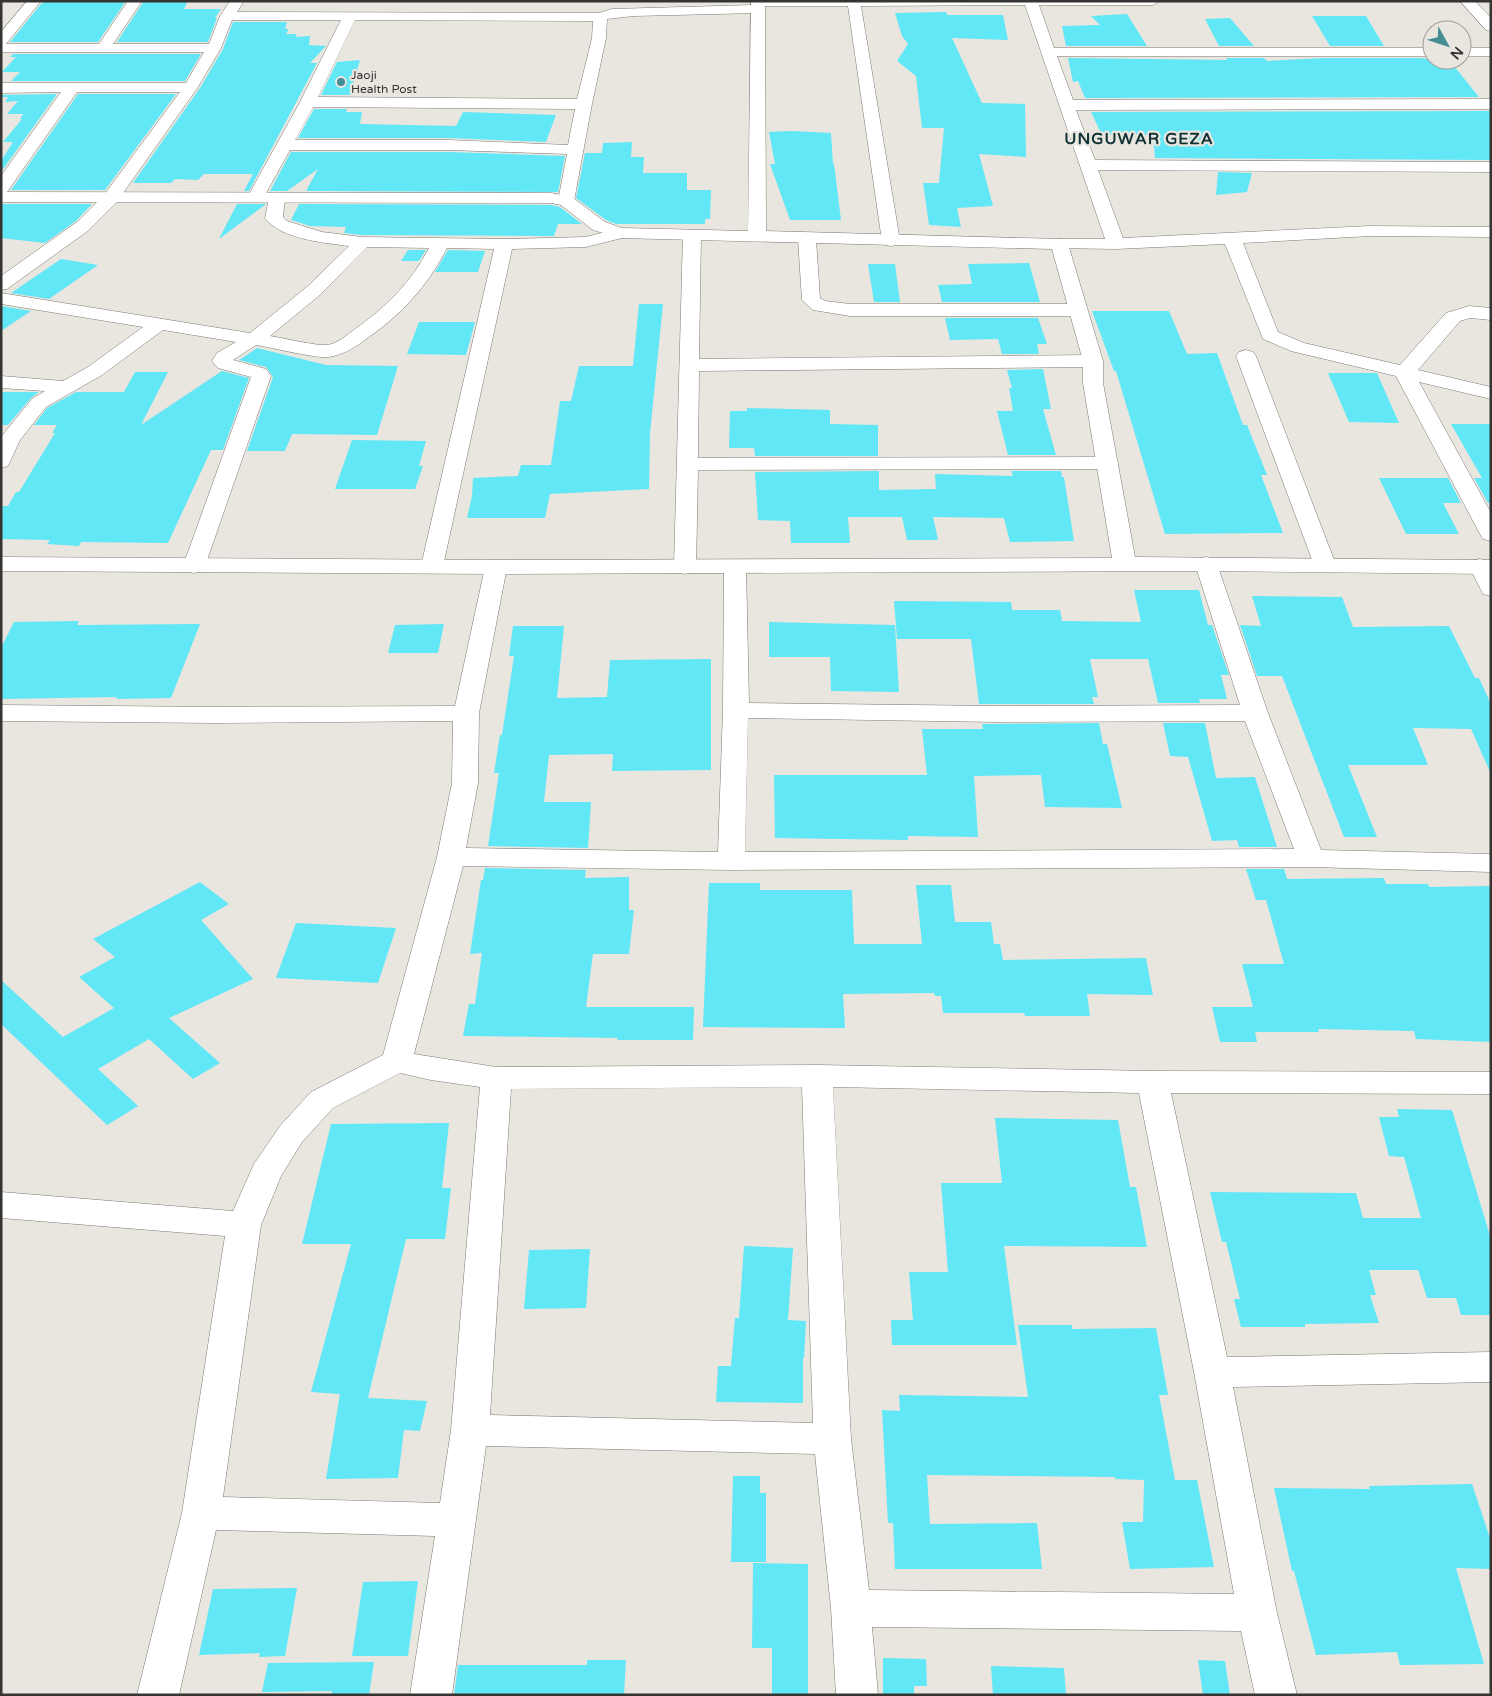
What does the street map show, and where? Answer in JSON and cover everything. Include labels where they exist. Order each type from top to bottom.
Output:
[{"type":"street","points":[[1,42],[34,1]]},
{"type":"street","points":[[103,48],[135,1]]},
{"type":"street","points":[[1,285],[83,226],[110,199],[191,87],[214,48],[227,16],[237,1]]},
{"type":"street","points":[[427,17],[434,1]]},
{"type":"street","points":[[227,16],[600,17],[612,13],[757,4],[1153,1]]},
{"type":"street","points":[[1467,1],[1491,27]]},
{"type":"street","points":[[854,2],[892,241]]},
{"type":"street","points":[[1031,2],[1116,244]]},
{"type":"street","points":[[757,4],[757,237]]},
{"type":"street","points":[[255,198],[308,102],[350,17]]},
{"type":"street","points":[[566,201],[584,104],[599,38],[600,17]]},
{"type":"street","points":[[1,48],[214,48]]},
{"type":"street","points":[[1048,52],[1422,52]]},
{"type":"street","points":[[1472,52],[1491,52]]},
{"type":"street","points":[[1,88],[191,87]]},
{"type":"street","points":[[1,188],[72,88]]},
{"type":"street","points":[[308,102],[584,104]]},
{"type":"street","points":[[1067,104],[1491,104]]},
{"type":"street","points":[[285,145],[448,146],[576,150]]},
{"type":"street","points":[[1088,165],[1491,167]]},
{"type":"street","points":[[1,198],[541,198],[566,201],[599,226],[620,233]]},
{"type":"street","points":[[277,198],[274,218],[281,225],[320,237],[362,242],[504,244],[586,242],[620,233],[892,241],[1116,244],[1370,231],[1491,232]]},
{"type":"street","points":[[685,567],[692,235]]},
{"type":"street","points":[[1232,238],[1270,334],[1298,347],[1491,394]]},
{"type":"street","points":[[807,239],[812,300],[820,306],[850,310],[1078,310]]},
{"type":"street","points":[[194,566],[261,376],[259,373],[225,364],[222,361],[224,357],[255,339],[297,306],[343,263],[362,242]]},
{"type":"street","points":[[1,298],[319,351],[335,350],[344,346],[389,315],[406,299],[419,282],[441,243]]},
{"type":"street","points":[[432,566],[504,244]]},
{"type":"street","points":[[1059,244],[1093,361],[1093,383],[1125,565]]},
{"type":"street","points":[[1404,373],[1453,317],[1469,312],[1491,314]]},
{"type":"street","points":[[1,462],[6,439],[39,403],[94,371],[160,323]]},
{"type":"street","points":[[1246,356],[1324,565]]},
{"type":"street","points":[[689,365],[1093,361]]},
{"type":"street","points":[[1404,373],[1491,534]]},
{"type":"street","points":[[1,382],[65,387]]},
{"type":"street","points":[[687,464],[1108,463]]},
{"type":"street","points":[[1,564],[496,568],[1206,564],[1485,566],[1491,589]]},
{"type":"street","points":[[1206,564],[1255,713],[1311,858]]},
{"type":"street","points":[[731,861],[736,710],[735,567]]},
{"type":"street","points":[[397,1061],[451,857],[465,783],[466,713],[496,568]]},
{"type":"street","points":[[736,710],[996,714],[1255,713]]},
{"type":"street","points":[[1,713],[216,715],[466,713]]},
{"type":"street","points":[[451,857],[731,861],[1311,858],[1491,863]]},
{"type":"street","points":[[158,1695],[201,1513],[244,1225],[266,1173],[291,1134],[322,1100],[397,1061],[431,1069],[496,1078],[817,1076],[1153,1082],[1491,1083]]},
{"type":"street","points":[[817,1076],[832,1439],[851,1608],[857,1695]]},
{"type":"street","points":[[431,1695],[470,1430],[496,1078]]},
{"type":"street","points":[[1153,1082],[1212,1372],[1257,1613],[1276,1695]]},
{"type":"street","points":[[1,1205],[244,1225]]},
{"type":"street","points":[[1212,1372],[1491,1367]]},
{"type":"street","points":[[470,1430],[832,1439]]},
{"type":"street","points":[[201,1513],[456,1520]]},
{"type":"street","points":[[851,1608],[1257,1613]]},
{"type":"building","points":[[46,1],[126,1],[98,42],[10,42],[41,4]]},
{"type":"building","points":[[144,1],[188,1],[184,9],[221,9],[215,18],[217,18],[208,42],[117,42]]},
{"type":"building","points":[[946,12],[947,15],[1003,15],[1008,40],[952,38],[982,103],[1025,104],[1026,157],[979,154],[993,206],[957,208],[961,227],[929,225],[923,183],[939,183],[944,128],[922,128],[916,76],[897,61],[908,44],[902,36],[895,13]]},
{"type":"building","points":[[1127,14],[1147,46],[1066,46],[1062,26],[1100,25],[1091,16]]},
{"type":"building","points":[[1312,16],[1366,16],[1384,46],[1330,46]]},
{"type":"building","points":[[1230,18],[1254,46],[1219,46],[1205,19]]},
{"type":"building","points":[[233,22],[287,22],[285,29],[289,29],[286,34],[297,34],[295,37],[310,36],[309,45],[326,46],[310,63],[317,63],[249,191],[244,191],[253,174],[204,174],[198,180],[175,179],[171,183],[133,183],[200,88],[223,49]]},
{"type":"building","points":[[13,54],[201,54],[185,81],[11,81],[20,72],[2,72],[16,57],[10,57]]},
{"type":"building","points":[[1068,58],[1227,60],[1226,58],[1264,58],[1267,61],[1323,58],[1419,58],[1422,58],[1422,70],[1457,70],[1479,97],[1085,98],[1078,81],[1073,82]]},
{"type":"building","points":[[360,60],[350,95],[321,95],[337,62]]},
{"type":"building","points":[[57,94],[1,172],[1,161],[13,142],[3,142],[22,119],[20,119],[23,114],[7,114],[18,101],[5,102],[8,97],[1,97],[1,95]]},
{"type":"building","points":[[78,94],[176,94],[105,190],[11,190]]},
{"type":"building","points":[[314,109],[347,109],[346,112],[362,112],[360,124],[456,126],[463,112],[556,115],[546,142],[448,138],[298,138]]},
{"type":"building","points":[[1491,111],[1491,160],[1155,158],[1153,135],[1102,135],[1091,112]]},
{"type":"building","points":[[769,132],[831,133],[833,164],[841,220],[790,220],[770,164],[775,164]]},
{"type":"building","points":[[632,142],[631,157],[644,157],[643,173],[687,173],[687,190],[711,190],[710,219],[705,219],[705,224],[616,224],[606,220],[576,198],[585,153],[602,153],[603,143]]},
{"type":"building","points":[[291,152],[448,152],[565,156],[558,192],[306,191],[318,169],[287,191],[270,191]]},
{"type":"building","points":[[1218,172],[1252,173],[1247,192],[1216,195]]},
{"type":"building","points":[[1,204],[92,204],[76,221],[45,243],[1,238]]},
{"type":"building","points":[[237,204],[266,204],[219,239]]},
{"type":"building","points":[[299,204],[551,205],[560,207],[582,224],[558,224],[554,236],[361,235],[344,233],[346,227],[310,226],[291,220]]},
{"type":"building","points":[[408,250],[426,250],[419,261],[401,261]]},
{"type":"building","points":[[448,250],[485,251],[478,272],[435,272]]},
{"type":"building","points":[[61,259],[98,265],[49,299],[11,293]]},
{"type":"building","points":[[1029,263],[1040,302],[942,302],[938,285],[972,284],[968,264]]},
{"type":"building","points":[[868,264],[895,264],[900,302],[874,302]]},
{"type":"building","points":[[639,304],[663,304],[650,433],[649,489],[550,494],[545,518],[467,518],[472,496],[473,478],[518,476],[521,465],[551,465],[560,401],[571,401],[579,366],[633,366]]},
{"type":"building","points":[[1,306],[31,311],[1,331]]},
{"type":"building","points":[[1092,311],[1169,311],[1187,354],[1217,353],[1243,425],[1247,425],[1267,475],[1261,475],[1283,533],[1165,534],[1116,371],[1114,371]]},
{"type":"building","points":[[945,318],[1038,318],[1047,344],[1037,344],[1039,354],[1002,354],[998,339],[950,340]]},
{"type":"building","points":[[419,322],[475,322],[466,355],[407,354]]},
{"type":"building","points":[[257,348],[326,365],[398,366],[377,435],[292,434],[285,451],[247,451],[273,377],[266,367],[239,360]]},
{"type":"building","points":[[1043,369],[1051,409],[1043,409],[1056,455],[1008,455],[997,411],[1013,411],[1009,388],[1012,388],[1007,370]]},
{"type":"building","points":[[222,371],[249,378],[223,450],[211,450],[168,543],[81,542],[79,546],[47,544],[50,540],[1,539],[1,506],[8,506],[16,492],[19,492],[55,433],[52,433],[57,425],[34,425],[47,408],[76,392],[124,392],[135,372],[168,372],[141,425]]},
{"type":"building","points":[[1328,373],[1377,373],[1399,423],[1349,422]]},
{"type":"building","points":[[1,392],[39,392],[31,398],[8,425],[1,425]]},
{"type":"building","points":[[747,408],[830,410],[830,424],[878,425],[878,456],[755,456],[754,448],[729,448],[730,411],[747,411]]},
{"type":"building","points":[[1451,424],[1491,424],[1491,503],[1488,503],[1474,478],[1482,478]]},
{"type":"building","points":[[352,440],[426,441],[419,466],[423,466],[415,489],[335,489]]},
{"type":"building","points":[[879,471],[879,490],[936,489],[935,474],[1013,476],[1011,471],[1061,471],[1062,477],[1064,477],[1074,541],[1010,542],[1004,518],[933,517],[938,540],[907,540],[902,517],[848,517],[850,543],[791,543],[790,521],[758,520],[755,472]]},
{"type":"building","points":[[1379,478],[1448,478],[1461,503],[1443,503],[1459,534],[1406,534]]},
{"type":"building","points":[[1134,590],[1199,590],[1208,625],[1212,625],[1229,675],[1221,675],[1227,699],[1199,699],[1200,703],[1158,703],[1148,659],[1090,659],[1098,697],[1092,697],[1094,704],[979,704],[971,639],[897,639],[894,601],[1011,602],[1012,610],[1060,610],[1062,621],[1141,622]]},
{"type":"building","points":[[1252,596],[1342,597],[1353,627],[1449,626],[1475,678],[1479,678],[1491,704],[1491,774],[1471,729],[1413,728],[1428,765],[1348,765],[1377,837],[1344,837],[1282,676],[1257,676],[1240,625],[1261,626]]},
{"type":"building","points":[[79,621],[77,625],[200,624],[171,698],[1,699],[1,648],[14,622]]},
{"type":"building","points":[[769,622],[895,625],[899,692],[831,691],[830,657],[769,657]]},
{"type":"building","points":[[444,624],[438,653],[388,653],[395,625]]},
{"type":"building","points":[[513,626],[564,626],[557,698],[607,697],[610,660],[711,659],[711,770],[612,771],[613,754],[549,755],[544,802],[591,802],[588,848],[488,846],[499,773],[494,773],[514,656],[509,656]]},
{"type":"building","points":[[1099,723],[1103,744],[1107,744],[1122,808],[1045,807],[1041,775],[974,776],[978,837],[908,836],[908,840],[775,838],[774,775],[927,775],[922,729],[983,729],[982,724]]},
{"type":"building","points":[[1163,723],[1205,723],[1216,778],[1255,777],[1277,847],[1239,847],[1237,840],[1212,841],[1188,757],[1170,756]]},
{"type":"building","points":[[485,868],[586,870],[585,878],[629,877],[629,910],[634,910],[629,954],[593,954],[586,1007],[694,1007],[693,1040],[463,1036],[469,1004],[475,1004],[482,953],[470,954],[481,880],[483,880]]},
{"type":"building","points":[[1246,869],[1284,869],[1287,879],[1384,878],[1386,884],[1428,884],[1429,887],[1491,886],[1491,1042],[1416,1039],[1414,1031],[1318,1029],[1319,1032],[1255,1032],[1257,1042],[1220,1042],[1212,1007],[1253,1007],[1242,964],[1284,964],[1266,900],[1256,900]]},
{"type":"building","points":[[200,882],[229,904],[201,920],[253,979],[169,1018],[220,1063],[193,1079],[149,1039],[98,1069],[138,1106],[107,1125],[1,1024],[1,980],[63,1037],[114,1008],[79,977],[115,957],[93,939]]},
{"type":"building","points":[[709,883],[760,883],[760,890],[852,890],[854,944],[922,944],[916,885],[951,885],[955,922],[991,922],[994,944],[1000,944],[1003,960],[1146,958],[1153,995],[1087,994],[1090,1016],[1025,1016],[1024,1013],[943,1013],[941,996],[935,996],[934,993],[843,994],[845,1028],[703,1027]]},
{"type":"building","points":[[296,923],[396,928],[378,983],[276,978]]},
{"type":"building","points":[[1397,1109],[1452,1110],[1491,1239],[1491,1315],[1461,1315],[1456,1298],[1427,1298],[1418,1270],[1369,1270],[1376,1295],[1370,1295],[1379,1323],[1305,1324],[1305,1327],[1241,1327],[1234,1299],[1240,1299],[1226,1242],[1222,1242],[1210,1192],[1356,1193],[1363,1218],[1421,1218],[1404,1157],[1389,1156],[1379,1117],[1399,1117]]},
{"type":"building","points":[[995,1118],[1118,1120],[1130,1187],[1136,1187],[1147,1247],[1004,1246],[1017,1345],[892,1345],[891,1320],[913,1320],[909,1272],[948,1272],[941,1183],[1002,1183]]},
{"type":"building","points":[[449,1123],[442,1188],[451,1188],[445,1239],[406,1239],[368,1398],[427,1401],[420,1431],[404,1430],[398,1478],[326,1479],[340,1394],[311,1392],[351,1244],[302,1244],[331,1124]]},
{"type":"building","points":[[744,1246],[793,1248],[788,1320],[806,1321],[803,1358],[803,1403],[716,1402],[718,1366],[731,1366],[735,1318],[739,1318]]},
{"type":"building","points":[[590,1249],[586,1308],[524,1309],[529,1250]]},
{"type":"building","points":[[1018,1325],[1072,1325],[1072,1329],[1156,1328],[1168,1395],[1159,1395],[1175,1480],[1197,1480],[1214,1567],[1130,1569],[1122,1522],[1143,1522],[1144,1480],[1115,1479],[1115,1477],[927,1475],[930,1524],[1037,1523],[1042,1569],[895,1569],[893,1523],[888,1523],[882,1410],[900,1411],[899,1395],[1028,1397]]},
{"type":"building","points":[[733,1476],[760,1476],[760,1493],[766,1493],[766,1562],[731,1562]]},
{"type":"building","points":[[1472,1484],[1491,1541],[1491,1569],[1456,1568],[1484,1664],[1400,1665],[1397,1652],[1316,1655],[1294,1571],[1292,1571],[1274,1488],[1370,1489],[1369,1486]]},
{"type":"building","points":[[753,1563],[808,1564],[808,1695],[772,1695],[772,1648],[752,1648]]},
{"type":"building","points":[[418,1581],[408,1656],[352,1656],[363,1582]]},
{"type":"building","points":[[297,1588],[285,1656],[259,1657],[260,1653],[199,1655],[213,1589]]},
{"type":"building","points":[[883,1658],[926,1659],[927,1686],[914,1686],[914,1695],[883,1695]]},
{"type":"building","points":[[587,1660],[626,1660],[624,1695],[454,1695],[458,1665],[587,1665]]},
{"type":"building","points":[[1198,1660],[1225,1661],[1230,1695],[1203,1695]]},
{"type":"building","points":[[374,1662],[369,1695],[331,1695],[332,1691],[262,1692],[268,1663]]},
{"type":"building","points":[[991,1666],[1064,1668],[1066,1695],[993,1695]]},
{"type":"place","name":"Jaoji Health Post","points":[[341,82]]},
{"type":"district","name":"UNGUWAR GEZA","points":[[1139,139]]}]
